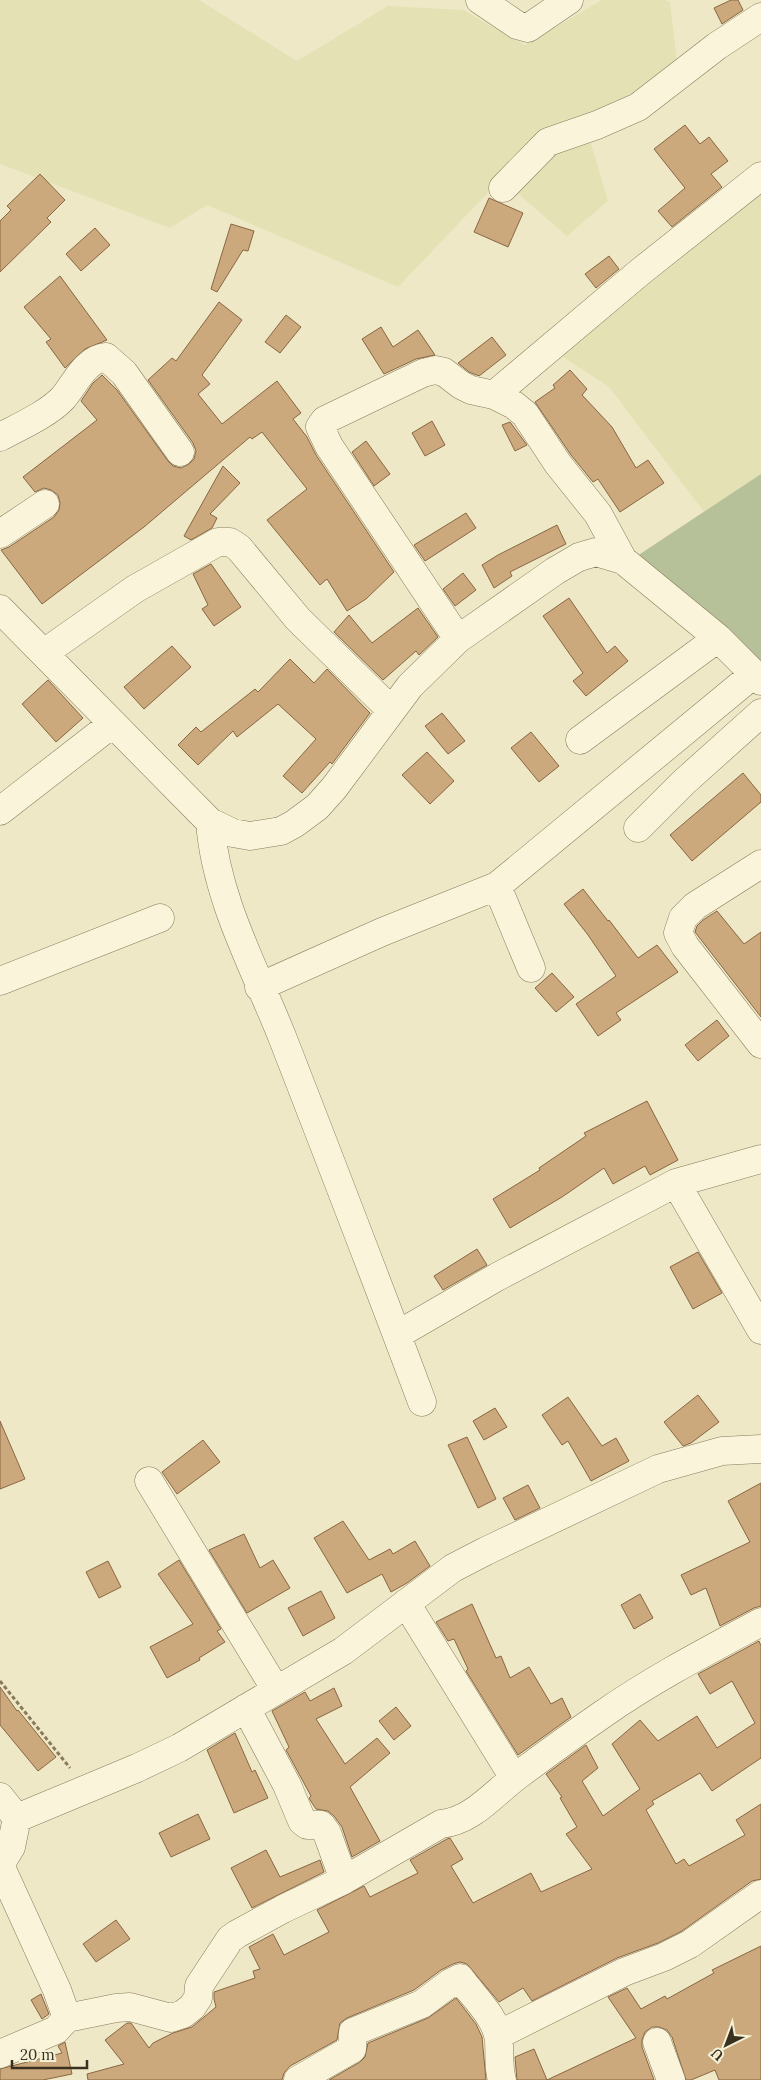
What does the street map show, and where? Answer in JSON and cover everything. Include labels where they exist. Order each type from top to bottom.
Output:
[{"type":"street","points":[[480,0],[517,26],[528,28],[569,0]]},
{"type":"street","points":[[503,188],[548,142],[598,125],[638,107],[717,46],[761,17]]},
{"type":"street","points":[[494,395],[640,272],[761,176]]},
{"type":"street","points":[[0,437],[53,407],[63,398],[80,374],[101,357],[106,356],[124,373],[180,452]]},
{"type":"street","points":[[259,987],[382,932],[498,886],[757,678],[718,638],[623,560],[598,514],[558,464],[526,414],[514,405],[494,395],[471,390],[444,372],[435,370],[423,372],[326,420],[320,427],[329,446],[458,639]]},
{"type":"street","points":[[0,534],[45,504]]},
{"type":"street","points":[[44,653],[135,589],[218,542],[230,542],[239,548],[298,619],[391,710]]},
{"type":"street","points":[[0,609],[210,822],[233,833],[250,836],[281,832],[317,807],[334,788],[410,686],[458,639],[578,557],[596,552],[623,560]]},
{"type":"street","points":[[580,740],[718,638]]},
{"type":"street","points":[[638,828],[684,782],[761,713]]},
{"type":"street","points":[[0,811],[112,724]]},
{"type":"street","points":[[210,822],[216,866],[230,910],[259,987],[282,1036],[422,1402]]},
{"type":"street","points":[[761,864],[695,906],[683,918],[678,933],[685,946],[761,1044]]},
{"type":"street","points":[[498,886],[531,968]]},
{"type":"street","points":[[0,981],[160,918]]},
{"type":"street","points":[[397,1335],[498,1277],[676,1183],[761,1159]]},
{"type":"street","points":[[676,1183],[761,1330]]},
{"type":"street","points":[[16,1818],[137,1768],[179,1748],[343,1651],[453,1568],[658,1469],[722,1451],[761,1449]]},
{"type":"street","points":[[149,1481],[276,1690]]},
{"type":"street","points":[[406,1603],[514,1778]]},
{"type":"street","points":[[0,2054],[56,2030],[67,2018],[130,2007],[171,2018],[183,2014],[195,2003],[198,1998],[199,1986],[230,1939],[283,1908],[344,1880],[441,1824],[452,1823],[474,1811],[514,1778],[603,1714],[653,1682],[761,1622]]},
{"type":"street","points":[[246,1708],[287,1785],[302,1821],[307,1825],[321,1825],[327,1833],[344,1880]]},
{"type":"street","points":[[0,1797],[16,1818],[11,1847],[0,1865],[58,1990],[67,2018]]},
{"type":"street","points":[[498,2035],[624,1972],[664,1957],[690,1944],[761,1894]]},
{"type":"street","points":[[298,2080],[352,2048],[352,2034],[356,2030],[422,2004],[450,1983],[460,1978],[492,2022],[498,2035],[498,2060],[502,2080]]},
{"type":"street","points":[[657,2042],[671,2080]]},
{"type":"path","points":[[0,1682],[86,1788]]},
{"type":"shaded area","points":[[0,0],[199,0],[297,61],[388,6],[463,10],[525,45],[602,0],[666,0],[670,2],[679,79],[586,127],[608,201],[567,236],[501,179],[398,287],[207,205],[170,228],[0,164]]},
{"type":"shaded area","points":[[761,180],[761,474],[704,512],[609,387],[548,347]]},
{"type":"green space","points":[[761,474],[761,687],[631,560]]},
{"type":"building","points":[[731,0],[738,0],[743,10],[722,24],[714,8]]},
{"type":"building","points":[[685,125],[700,144],[709,137],[728,161],[711,174],[722,187],[672,227],[658,211],[685,188],[654,149]]},
{"type":"building","points":[[40,174],[65,200],[47,218],[51,222],[0,272],[0,221],[11,210],[7,206]]},
{"type":"building","points":[[489,198],[523,213],[508,247],[474,232]]},
{"type":"building","points":[[231,224],[254,231],[248,251],[243,250],[217,292],[211,289]]},
{"type":"building","points":[[95,228],[110,245],[81,271],[66,254]]},
{"type":"building","points":[[609,256],[619,269],[596,288],[585,274]]},
{"type":"building","points":[[60,276],[107,340],[85,349],[65,368],[46,342],[51,339],[24,307]]},
{"type":"building","points":[[219,302],[242,320],[202,375],[210,384],[198,394],[222,424],[277,381],[301,413],[293,419],[307,437],[316,455],[394,572],[366,599],[347,611],[327,579],[320,585],[267,520],[307,489],[262,432],[252,439],[250,437],[144,527],[42,604],[1,550],[9,547],[54,517],[59,510],[60,503],[58,495],[51,490],[44,488],[35,492],[23,477],[97,420],[81,401],[93,383],[102,375],[117,390],[168,461],[173,466],[181,468],[189,464],[194,459],[196,451],[193,443],[148,380],[172,358],[176,361]]},
{"type":"building","points":[[286,315],[301,327],[280,353],[265,342]]},
{"type":"building","points":[[381,327],[393,347],[418,330],[435,355],[416,359],[384,374],[362,339]]},
{"type":"building","points":[[492,337],[506,355],[479,376],[469,372],[458,363]]},
{"type":"building","points":[[570,370],[587,389],[582,395],[612,427],[636,468],[648,460],[664,483],[620,512],[598,479],[593,482],[571,455],[535,402],[555,388],[553,385]]},
{"type":"building","points":[[432,421],[445,445],[425,456],[412,433]]},
{"type":"building","points":[[510,422],[527,445],[515,451],[502,425]]},
{"type":"building","points":[[366,441],[390,474],[374,486],[352,452]]},
{"type":"building","points":[[223,466],[240,483],[210,514],[217,518],[212,528],[191,540],[184,536]]},
{"type":"building","points":[[466,513],[476,528],[425,561],[414,545]]},
{"type":"building","points":[[557,525],[566,544],[510,572],[512,576],[494,588],[482,565]]},
{"type":"building","points":[[211,564],[241,607],[214,626],[202,609],[208,605],[193,574]]},
{"type":"building","points":[[463,573],[476,590],[455,606],[443,589]]},
{"type":"building","points":[[569,598],[607,653],[615,646],[628,661],[586,696],[573,681],[583,673],[543,616]]},
{"type":"building","points":[[418,608],[438,637],[419,655],[416,651],[383,680],[334,632],[349,615],[372,643]]},
{"type":"building","points":[[172,646],[191,667],[144,709],[124,687]]},
{"type":"building","points":[[290,659],[314,683],[327,669],[370,713],[332,764],[330,762],[302,793],[283,776],[316,739],[278,704],[237,737],[233,731],[198,765],[178,745],[196,727],[201,732],[255,689],[258,692]]},
{"type":"building","points":[[48,680],[83,718],[56,742],[22,704]]},
{"type":"building","points":[[442,713],[465,741],[448,754],[425,726]]},
{"type":"building","points":[[531,732],[559,766],[539,782],[511,748]]},
{"type":"building","points":[[427,752],[454,781],[430,804],[402,775]]},
{"type":"building","points":[[743,773],[761,795],[761,802],[692,861],[670,835]]},
{"type":"building","points":[[583,889],[638,958],[657,945],[678,972],[616,1013],[621,1020],[598,1036],[576,1004],[616,976],[564,904]]},
{"type":"building","points":[[717,911],[744,944],[761,932],[761,1017],[695,932],[697,926],[703,920]]},
{"type":"building","points":[[552,973],[574,997],[556,1012],[535,988]]},
{"type":"building","points":[[717,1020],[729,1036],[698,1061],[685,1045]]},
{"type":"building","points":[[647,1101],[678,1160],[650,1175],[645,1166],[613,1184],[604,1168],[562,1197],[510,1228],[493,1199],[540,1170],[539,1168],[586,1136],[584,1133]]},
{"type":"building","points":[[477,1249],[487,1265],[443,1290],[434,1276]]},
{"type":"building","points":[[698,1252],[722,1293],[693,1309],[670,1267]]},
{"type":"building","points":[[698,1395],[719,1422],[691,1443],[683,1446],[664,1422]]},
{"type":"building","points":[[568,1397],[602,1446],[616,1438],[629,1461],[591,1481],[568,1441],[562,1445],[542,1415]]},
{"type":"building","points":[[495,1408],[507,1427],[484,1440],[473,1421]]},
{"type":"building","points":[[0,1421],[25,1479],[0,1489]]},
{"type":"building","points":[[467,1437],[496,1499],[478,1508],[448,1445]]},
{"type":"building","points":[[203,1440],[220,1462],[177,1494],[162,1472]]},
{"type":"building","points":[[761,1483],[761,1606],[720,1626],[706,1588],[691,1595],[681,1575],[750,1542],[728,1501]]},
{"type":"building","points":[[528,1485],[540,1508],[515,1520],[503,1498]]},
{"type":"building","points":[[343,1521],[369,1560],[390,1549],[393,1554],[415,1541],[430,1566],[391,1592],[382,1574],[347,1593],[314,1538]]},
{"type":"building","points":[[244,1534],[260,1568],[273,1560],[290,1588],[247,1613],[209,1550]]},
{"type":"building","points":[[179,1560],[221,1629],[217,1631],[225,1642],[199,1658],[200,1660],[167,1678],[150,1647],[193,1624],[158,1574]]},
{"type":"building","points":[[108,1561],[121,1587],[99,1598],[86,1572]]},
{"type":"building","points":[[321,1591],[335,1618],[303,1636],[288,1608]]},
{"type":"building","points":[[640,1594],[653,1618],[634,1629],[621,1605]]},
{"type":"building","points":[[472,1604],[496,1658],[501,1656],[510,1678],[529,1667],[551,1704],[562,1698],[571,1717],[518,1755],[466,1671],[468,1669],[454,1639],[448,1641],[436,1622]]},
{"type":"building","points":[[759,1641],[761,1646],[761,1758],[712,1791],[700,1773],[652,1801],[654,1804],[646,1810],[676,1864],[684,1859],[689,1866],[745,1835],[736,1820],[761,1804],[761,1879],[752,1881],[682,1931],[658,1943],[617,1958],[532,2001],[523,1988],[499,2002],[467,1964],[460,1962],[453,1964],[441,1970],[414,1990],[347,2018],[340,2023],[337,2040],[290,2066],[284,2073],[282,2080],[88,2080],[87,2074],[124,2064],[105,2040],[127,2023],[131,2023],[149,2048],[153,2043],[173,2033],[192,2027],[216,2007],[214,1992],[255,1978],[253,1971],[260,1969],[249,1947],[273,1934],[284,1955],[329,1932],[317,1910],[364,1886],[370,1897],[418,1873],[410,1860],[447,1839],[450,1838],[463,1859],[451,1866],[473,1903],[531,1873],[541,1892],[592,1869],[566,1834],[577,1827],[560,1798],[562,1797],[546,1774],[586,1745],[598,1768],[582,1781],[603,1816],[640,1789],[612,1744],[640,1720],[658,1741],[697,1716],[717,1748],[755,1723],[732,1681],[710,1694],[698,1674]]},
{"type":"building","points":[[0,1687],[17,1711],[56,1757],[38,1771],[0,1725]]},
{"type":"building","points":[[334,1688],[342,1706],[316,1719],[345,1764],[377,1738],[390,1753],[350,1787],[380,1841],[352,1857],[342,1827],[334,1816],[328,1811],[316,1809],[309,1798],[311,1796],[286,1750],[289,1747],[272,1711],[305,1692],[310,1701]]},
{"type":"building","points":[[396,1707],[411,1726],[394,1740],[379,1721]]},
{"type":"building","points":[[235,1733],[252,1772],[255,1770],[268,1798],[234,1813],[207,1750]]},
{"type":"building","points":[[198,1814],[210,1839],[171,1857],[159,1833]]},
{"type":"building","points":[[266,1850],[280,1877],[320,1860],[324,1872],[252,1908],[231,1868]]},
{"type":"building","points":[[116,1920],[130,1939],[96,1962],[83,1944]]},
{"type":"building","points":[[761,1946],[761,2080],[719,2080],[715,2070],[691,2080],[686,2080],[672,2037],[667,2030],[652,2027],[645,2032],[642,2047],[654,2080],[547,2080],[636,2038],[608,1997],[627,1988],[641,2009],[665,1996],[667,1999],[714,1973],[712,1970]]},
{"type":"building","points":[[41,1994],[49,2014],[42,2019],[31,2000]]},
{"type":"building","points":[[456,1998],[476,2024],[482,2037],[486,2080],[329,2080],[360,2062],[365,2057],[368,2043],[428,2018]]},
{"type":"building","points":[[65,2042],[72,2074],[43,2080],[0,2080],[0,2069],[62,2053],[58,2046]]},
{"type":"building","points":[[534,2049],[547,2080],[517,2080],[515,2057]]}]
